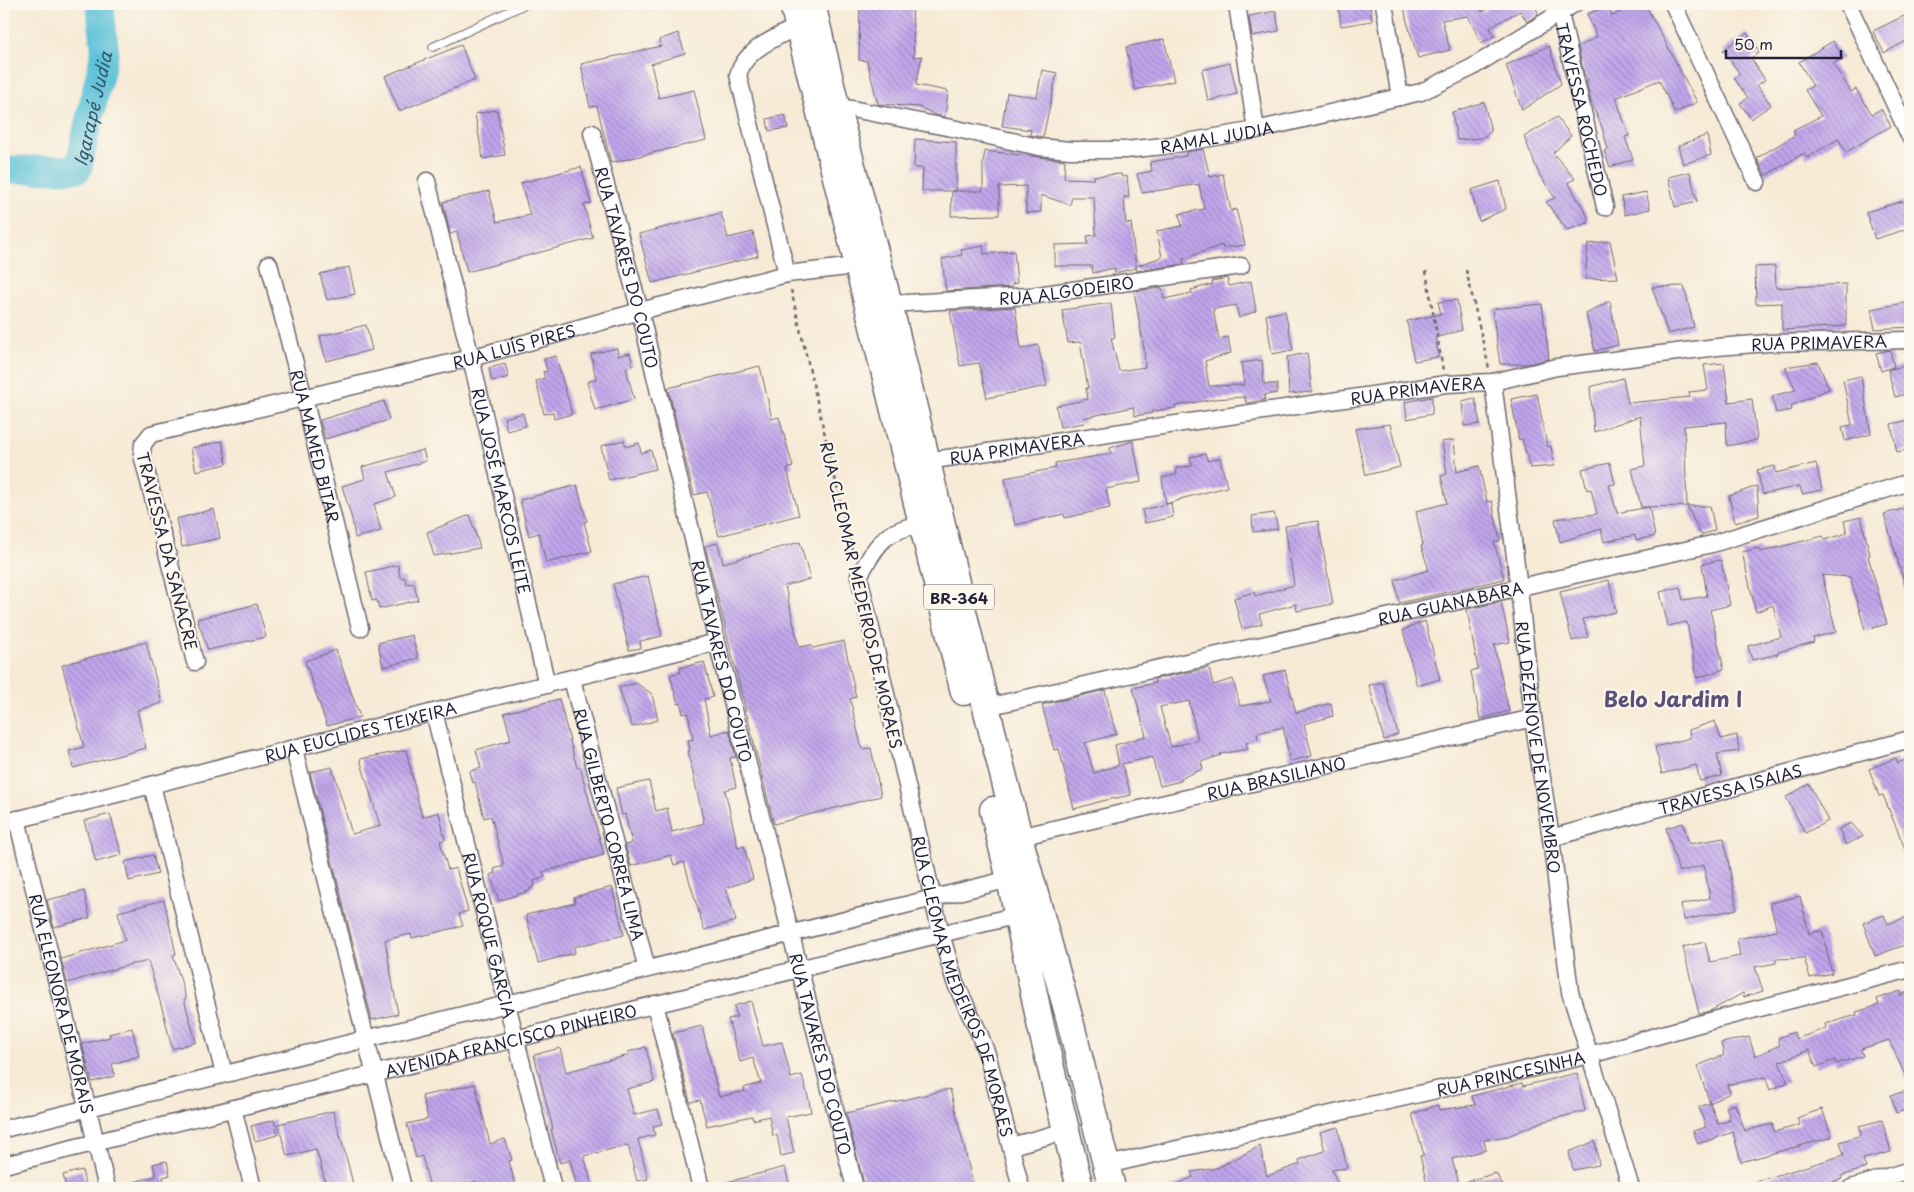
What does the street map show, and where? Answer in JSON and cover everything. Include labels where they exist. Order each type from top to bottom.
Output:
[{"type":"highway","name":"BR-364","points":[[812,4],[836,106],[889,304],[1019,837],[1071,1023],[1110,1177]]},
{"type":"highway","name":"BR-364","points":[[795,15],[1010,879],[1041,1027],[1080,1188]]},
{"type":"highway","points":[[1041,1027],[1053,1018],[1059,1018],[1071,1023]]},
{"type":"street","points":[[1237,4],[1256,130]]},
{"type":"street","points":[[1384,4],[1400,97]]},
{"type":"street","name":"RAMAL JUDIA","points":[[836,106],[1039,147],[1070,150],[1125,150],[1164,146],[1256,130],[1421,92],[1471,68],[1574,4]]},
{"type":"street","points":[[1673,4],[1757,182]]},
{"type":"street","points":[[1848,4],[1910,137]]},
{"type":"street","name":"TRAVESSA ROCHEDO","points":[[1560,13],[1605,207]]},
{"type":"street","points":[[787,274],[738,75],[740,66],[795,15]]},
{"type":"street","name":"RUA TAVARES DO COUTO","points":[[592,133],[640,311],[717,642],[855,1188]]},
{"type":"street","name":"RUA JOSÉ MARCOS LEITE","points":[[427,181],[471,358],[547,685]]},
{"type":"street","name":"RUA MAMED BITAR","points":[[270,264],[360,628]]},
{"type":"street","name":"RUA LUÍS PIRES","points":[[171,429],[471,358],[640,311],[787,274],[856,266]]},
{"type":"street","name":"RUA ALGODEIRO","points":[[889,304],[1030,296],[1241,266]]},
{"type":"street","name":"RUA PRIMAVERA","points":[[927,461],[1446,384],[1492,382],[1557,367],[1716,347],[1768,343],[1910,340]]},
{"type":"street","name":"RUA DEZENOVE DE NOVEMBRO","points":[[1492,382],[1519,588],[1533,718],[1551,838],[1570,992],[1631,1188]]},
{"type":"street","name":"TRAVESSA DA SANACRE","points":[[171,429],[151,434],[145,440],[141,450],[195,662]]},
{"type":"street","name":"RUA GUANABARA","points":[[986,707],[1712,544],[1910,482]]},
{"type":"street","points":[[858,576],[874,549],[888,534],[906,527],[922,524]]},
{"type":"street","name":"RUA CLEOMAR MEDEIROS DE MORAES","points":[[858,576],[941,934],[955,982],[988,1057],[1021,1188]]},
{"type":"street","name":"RUA EUCLIDES TEIXEIRA","points":[[11,821],[434,712],[717,642]]},
{"type":"street","name":"RUA GILBERTO CORREA LIMA","points":[[572,679],[647,969]]},
{"type":"street","name":"RUA ROQUE GARCIA","points":[[434,712],[553,1188]]},
{"type":"street","name":"RUA BRASILIANO","points":[[1019,837],[1533,718]]},
{"type":"street","name":"TRAVESSA ISAIAS","points":[[1551,838],[1910,739]]},
{"type":"street","points":[[294,749],[403,1188]]},
{"type":"street","points":[[152,785],[224,1074]]},
{"type":"street","name":"RUA ELEONORA DE MORAIS","points":[[11,821],[88,1108],[107,1188]]},
{"type":"street","points":[[4,1129],[1010,879]]},
{"type":"street","name":"AVENIDA FRANCISCO PINHEIRO","points":[[4,1165],[1018,915]]},
{"type":"street","name":"RUA PRINCESINHA","points":[[1110,1177],[1590,1055],[1694,1025],[1910,969]]},
{"type":"street","points":[[655,1004],[701,1188]]},
{"type":"street","points":[[233,1108],[253,1188]]},
{"type":"street","points":[[1010,1146],[1066,1131]]},
{"type":"street","points":[[1851,1188],[1910,1170]]},
{"type":"lane","points":[[433,47],[525,4]]},
{"type":"path","points":[[1426,270],[1446,384]]},
{"type":"path","points":[[1466,270],[1492,382]]},
{"type":"path","name":"RUA CLEOMAR MEDEIROS DE MORAES","points":[[787,274],[858,576]]},
{"type":"building","points":[[860,4],[912,4],[914,57],[922,56],[916,85],[948,91],[945,117],[919,107],[878,104],[867,61],[859,60]]},
{"type":"building","points":[[1338,4],[1370,4],[1372,21],[1341,26]]},
{"type":"building","points":[[1404,4],[1478,4],[1482,12],[1496,4],[1535,4],[1538,14],[1527,22],[1520,11],[1490,27],[1494,36],[1481,43],[1468,16],[1442,20],[1450,50],[1418,58],[1406,18]]},
{"type":"building","points":[[1637,4],[1645,4],[1697,102],[1675,113],[1659,80],[1616,98],[1629,136],[1625,137],[1633,159],[1610,167],[1604,151],[1608,149],[1602,127],[1591,102],[1586,81],[1588,80],[1584,74],[1578,47],[1597,37],[1587,14],[1608,6],[1612,16]]},
{"type":"building","points":[[1276,11],[1279,31],[1252,36],[1249,16]]},
{"type":"building","points":[[1904,16],[1910,29],[1910,39],[1884,53],[1873,31]]},
{"type":"building","points":[[678,33],[685,53],[651,64],[659,98],[694,90],[706,140],[611,163],[597,106],[590,107],[581,64],[661,46],[659,40]]},
{"type":"building","points":[[1747,33],[1760,52],[1751,58],[1765,80],[1757,85],[1771,105],[1751,119],[1740,103],[1748,98],[1734,78],[1740,74],[1723,50]]},
{"type":"building","points":[[1164,39],[1174,81],[1135,90],[1126,47]]},
{"type":"building","points":[[1833,41],[1843,58],[1833,64],[1851,92],[1856,89],[1872,114],[1881,109],[1891,126],[1846,152],[1838,139],[1807,158],[1804,153],[1765,176],[1757,158],[1795,135],[1793,130],[1821,116],[1805,90],[1813,86],[1799,62]]},
{"type":"building","points":[[461,45],[475,80],[399,111],[385,76]]},
{"type":"building","points":[[1549,46],[1561,84],[1522,110],[1506,65]]},
{"type":"building","points":[[1230,63],[1237,94],[1208,101],[1202,70]]},
{"type":"building","points":[[1042,70],[1057,73],[1043,137],[1030,135],[1031,130],[1002,126],[1007,93],[1037,97]]},
{"type":"building","points":[[1484,102],[1491,132],[1481,138],[1457,140],[1452,112]]},
{"type":"building","points":[[497,110],[505,155],[483,159],[475,114]]},
{"type":"building","points":[[785,115],[788,128],[769,131],[767,119]]},
{"type":"building","points":[[1557,117],[1571,136],[1553,153],[1575,179],[1568,182],[1588,217],[1588,223],[1567,230],[1546,202],[1555,198],[1539,174],[1524,137]]},
{"type":"building","points":[[1707,135],[1711,155],[1683,164],[1678,146]]},
{"type":"building","points":[[915,139],[956,142],[956,191],[922,191],[923,168],[914,168]]},
{"type":"building","points":[[1203,149],[1210,177],[1223,174],[1231,211],[1236,209],[1245,245],[1223,248],[1222,245],[1183,259],[1184,264],[1137,271],[1136,266],[1162,257],[1157,231],[1182,226],[1179,214],[1204,209],[1199,184],[1142,193],[1137,174],[1152,171],[1150,162],[1186,156],[1186,152]]},
{"type":"building","points":[[985,151],[1065,160],[1064,178],[1094,179],[1093,176],[1121,174],[1122,177],[1127,176],[1129,197],[1124,197],[1126,224],[1131,223],[1136,268],[1115,273],[1114,268],[1093,273],[1092,266],[1055,266],[1055,245],[1088,244],[1087,236],[1096,235],[1094,197],[1072,197],[1070,205],[1041,195],[1041,212],[1026,213],[1026,186],[999,187],[999,215],[951,216],[952,191],[983,191]]},
{"type":"building","points":[[581,167],[591,203],[584,205],[593,238],[467,272],[457,232],[450,234],[443,202],[489,191],[497,222],[530,215],[521,183]]},
{"type":"building","points":[[1690,172],[1697,202],[1675,207],[1668,177]]},
{"type":"building","points":[[1500,181],[1506,209],[1479,221],[1471,190]]},
{"type":"building","points":[[1646,192],[1650,209],[1625,215],[1621,197]]},
{"type":"building","points":[[1903,201],[1910,228],[1875,239],[1866,212]]},
{"type":"building","points":[[721,213],[728,238],[753,232],[758,256],[652,283],[639,234]]},
{"type":"building","points":[[1610,241],[1618,278],[1585,279],[1588,244]]},
{"type":"building","points":[[983,246],[984,254],[1014,251],[1017,283],[1012,284],[1012,287],[946,291],[942,259],[962,255],[961,250]]},
{"type":"building","points":[[1775,266],[1776,288],[1846,284],[1846,326],[1782,330],[1782,303],[1756,304],[1755,267]]},
{"type":"building","points":[[349,267],[355,294],[327,300],[320,274]]},
{"type":"building","points":[[1227,278],[1229,286],[1251,281],[1256,311],[1239,318],[1236,305],[1213,309],[1219,339],[1228,337],[1231,353],[1205,361],[1209,386],[1244,385],[1241,363],[1262,360],[1264,384],[1277,384],[1277,393],[1264,395],[1265,400],[1246,403],[1245,397],[1214,399],[1135,416],[1133,407],[1083,418],[1084,423],[1060,427],[1056,406],[1088,399],[1086,388],[1088,388],[1080,342],[1068,343],[1062,310],[1111,303],[1115,338],[1111,338],[1119,371],[1145,367],[1144,348],[1134,291],[1162,288],[1164,299],[1192,293],[1191,290],[1213,284],[1212,281]]},
{"type":"building","points":[[1684,286],[1694,327],[1668,334],[1652,287]]},
{"type":"building","points":[[1457,300],[1462,330],[1435,338],[1439,357],[1414,361],[1407,321],[1441,314],[1438,302]]},
{"type":"building","points":[[1610,301],[1618,345],[1595,351],[1586,314]]},
{"type":"building","points":[[1910,302],[1910,327],[1875,329],[1871,309]]},
{"type":"building","points":[[1542,304],[1549,359],[1528,364],[1500,364],[1492,309]]},
{"type":"building","points":[[1015,307],[1021,349],[1038,345],[1047,386],[987,398],[979,363],[960,366],[950,311]]},
{"type":"building","points":[[1285,311],[1293,350],[1272,354],[1266,315]]},
{"type":"building","points":[[366,325],[372,350],[326,361],[320,336]]},
{"type":"building","points":[[617,348],[618,356],[630,353],[633,366],[626,368],[634,399],[595,410],[587,382],[596,379],[591,354]]},
{"type":"building","points":[[1890,350],[1894,367],[1881,371],[1876,353]]},
{"type":"building","points":[[1307,353],[1312,392],[1289,394],[1287,357]]},
{"type":"building","points":[[556,356],[572,414],[554,419],[553,412],[544,414],[536,381],[545,378],[543,372],[547,371],[544,359]]},
{"type":"building","points":[[1818,362],[1829,389],[1791,406],[1792,410],[1776,413],[1772,396],[1796,390],[1785,367]]},
{"type":"building","points":[[1724,363],[1729,402],[1752,399],[1757,440],[1727,446],[1726,422],[1684,426],[1687,506],[1641,507],[1632,469],[1645,466],[1640,416],[1594,432],[1590,387],[1623,378],[1628,403],[1690,397],[1689,392],[1708,390],[1704,365]]},
{"type":"building","points":[[505,364],[509,377],[492,381],[489,368]]},
{"type":"building","points":[[1910,364],[1910,393],[1895,397],[1888,370]]},
{"type":"building","points":[[760,366],[772,419],[779,417],[793,467],[787,469],[799,515],[719,536],[707,492],[694,495],[668,388]]},
{"type":"building","points":[[1861,376],[1871,434],[1845,441],[1842,427],[1852,425],[1843,380]]},
{"type":"building","points":[[1537,394],[1547,446],[1551,446],[1554,466],[1530,468],[1522,439],[1519,440],[1511,399]]},
{"type":"building","points":[[1432,397],[1432,414],[1407,419],[1405,402]]},
{"type":"building","points":[[1475,398],[1480,424],[1464,426],[1462,401]]},
{"type":"building","points":[[384,401],[389,420],[325,439],[320,420]]},
{"type":"building","points":[[523,413],[526,426],[507,431],[504,418]]},
{"type":"building","points":[[1910,420],[1910,449],[1897,452],[1891,424]]},
{"type":"building","points":[[1390,424],[1400,467],[1366,475],[1355,429]]},
{"type":"building","points":[[624,440],[626,447],[639,443],[641,453],[651,450],[656,469],[609,480],[601,446]]},
{"type":"building","points":[[1454,440],[1457,472],[1479,466],[1487,502],[1492,501],[1500,541],[1494,542],[1504,579],[1399,603],[1395,580],[1429,570],[1421,546],[1423,545],[1416,511],[1447,503],[1441,476],[1447,474],[1442,442]]},
{"type":"building","points":[[222,441],[227,464],[196,471],[191,448]]},
{"type":"building","points":[[1133,441],[1141,482],[1106,489],[1110,508],[1065,518],[1064,514],[1015,525],[1005,478],[1056,468],[1055,463],[1111,454],[1110,448]]},
{"type":"building","points":[[423,450],[426,461],[388,472],[396,497],[374,504],[381,531],[355,538],[352,519],[342,486],[365,479],[362,467]]},
{"type":"building","points":[[1205,454],[1208,461],[1220,458],[1227,487],[1166,504],[1162,478],[1177,474],[1176,468],[1192,466],[1190,457]]},
{"type":"building","points":[[1610,463],[1615,484],[1609,485],[1617,513],[1649,507],[1655,536],[1636,540],[1635,535],[1604,542],[1601,529],[1560,542],[1555,519],[1597,514],[1591,489],[1587,490],[1582,469]]},
{"type":"building","points":[[1816,463],[1822,490],[1802,494],[1800,486],[1763,494],[1757,470],[1775,466],[1776,473]]},
{"type":"building","points":[[577,485],[587,521],[584,522],[592,551],[546,563],[539,533],[529,536],[520,500]]},
{"type":"building","points":[[1757,486],[1759,516],[1735,523],[1729,496]]},
{"type":"building","points":[[1171,503],[1173,517],[1145,523],[1142,510]]},
{"type":"building","points":[[1687,506],[1710,506],[1715,530],[1701,535]]},
{"type":"building","points":[[1910,507],[1910,589],[1906,589],[1884,514]]},
{"type":"building","points":[[214,509],[220,538],[182,547],[176,519]]},
{"type":"building","points":[[1274,513],[1278,529],[1253,532],[1252,516]]},
{"type":"building","points":[[470,515],[480,548],[434,556],[427,532]]},
{"type":"building","points":[[1861,517],[1870,555],[1868,556],[1887,624],[1865,630],[1850,577],[1822,575],[1836,632],[1813,638],[1814,642],[1778,652],[1778,654],[1752,660],[1748,646],[1781,637],[1773,605],[1756,612],[1742,552],[1760,548],[1760,552],[1823,536],[1824,540],[1847,533],[1844,521]]},
{"type":"building","points":[[1318,521],[1333,604],[1297,611],[1296,604],[1259,614],[1262,624],[1242,629],[1234,598],[1254,592],[1255,596],[1294,585],[1285,526]]},
{"type":"building","points":[[800,542],[810,579],[785,586],[799,647],[811,645],[813,648],[844,641],[856,697],[850,699],[862,749],[871,748],[881,796],[774,824],[705,546],[718,543],[723,563]]},
{"type":"building","points":[[1721,560],[1730,605],[1710,610],[1724,669],[1697,678],[1687,622],[1668,626],[1660,592],[1680,587],[1683,600],[1707,596],[1702,564]]},
{"type":"building","points":[[398,565],[400,577],[405,578],[406,584],[414,583],[418,600],[379,609],[377,600],[372,601],[366,572]]},
{"type":"building","points":[[648,576],[662,636],[640,641],[641,648],[629,650],[613,584]]},
{"type":"building","points":[[1609,580],[1616,612],[1583,619],[1588,637],[1572,641],[1560,592]]},
{"type":"building","points":[[1501,602],[1510,642],[1494,645],[1509,711],[1480,719],[1471,671],[1478,669],[1467,609]]},
{"type":"building","points":[[257,604],[266,637],[208,650],[197,619]]},
{"type":"building","points":[[1425,621],[1440,679],[1417,686],[1403,630]]},
{"type":"building","points":[[412,635],[418,658],[383,667],[378,643]]},
{"type":"building","points":[[146,642],[162,703],[137,710],[146,748],[73,768],[69,751],[84,747],[62,665]]},
{"type":"building","points":[[336,650],[360,717],[327,726],[305,661]]},
{"type":"building","points":[[704,662],[713,697],[704,699],[711,735],[729,730],[736,757],[730,758],[736,787],[725,790],[738,848],[744,846],[753,879],[726,888],[736,921],[704,930],[684,862],[674,865],[671,855],[631,866],[625,845],[632,843],[625,814],[622,815],[616,788],[649,781],[656,811],[667,808],[672,832],[704,823],[688,751],[690,751],[688,740],[693,739],[688,713],[683,714],[681,703],[678,704],[670,675],[681,672],[680,668]]},
{"type":"building","points":[[1209,668],[1213,685],[1233,679],[1240,706],[1271,701],[1263,676],[1285,670],[1296,713],[1331,703],[1333,716],[1304,724],[1312,756],[1290,761],[1283,727],[1257,733],[1258,739],[1246,743],[1248,749],[1220,754],[1201,762],[1203,769],[1181,778],[1181,781],[1160,786],[1152,757],[1122,764],[1131,795],[1074,809],[1059,749],[1054,750],[1042,705],[1105,690],[1116,734],[1085,743],[1094,773],[1119,765],[1115,745],[1146,736],[1133,688],[1155,683],[1154,679]],"holes":[[[1189,701],[1198,740],[1171,747],[1160,707]]]},
{"type":"building","points":[[1383,682],[1398,734],[1384,740],[1369,685]]},
{"type":"building","points":[[636,683],[652,694],[658,720],[632,727],[619,688]]},
{"type":"building","points":[[559,699],[577,768],[580,767],[604,855],[543,872],[545,877],[534,881],[535,886],[530,888],[531,890],[499,901],[490,875],[495,873],[494,869],[504,866],[491,816],[484,818],[475,782],[473,783],[470,771],[481,768],[476,750],[511,740],[504,713]]},
{"type":"building","points":[[1715,721],[1721,739],[1737,735],[1739,751],[1717,754],[1722,776],[1700,781],[1696,765],[1662,774],[1655,747],[1690,738],[1689,730]]},
{"type":"building","points":[[406,750],[422,817],[439,812],[445,840],[440,841],[448,870],[456,868],[468,911],[459,914],[463,926],[412,938],[411,934],[385,940],[398,1014],[372,1020],[310,772],[332,767],[352,834],[380,826],[360,759]]},
{"type":"building","points":[[1896,758],[1898,763],[1910,758],[1910,861],[1883,795],[1879,796],[1869,769]]},
{"type":"building","points":[[1809,784],[1828,821],[1805,833],[1786,797]]},
{"type":"building","points":[[110,814],[122,855],[96,862],[84,821]]},
{"type":"building","points":[[1683,823],[1689,844],[1724,838],[1737,909],[1684,920],[1681,905],[1710,898],[1704,865],[1679,872],[1666,828]]},
{"type":"building","points":[[1851,823],[1863,836],[1846,845],[1839,829]]},
{"type":"building","points":[[153,855],[158,874],[129,881],[125,862]]},
{"type":"building","points":[[612,887],[624,935],[574,947],[575,953],[538,963],[526,915],[575,903],[574,897]]},
{"type":"building","points":[[84,891],[90,918],[54,927],[47,900]]},
{"type":"building","points":[[1800,896],[1809,934],[1822,930],[1832,973],[1810,978],[1804,958],[1776,959],[1776,963],[1755,967],[1763,991],[1744,997],[1743,993],[1712,1010],[1699,1014],[1683,947],[1705,942],[1710,962],[1740,956],[1737,939],[1777,931],[1770,903]]},
{"type":"building","points":[[164,900],[176,954],[173,955],[186,998],[184,999],[196,1042],[172,1049],[148,961],[67,983],[61,959],[125,940],[118,912]]},
{"type":"building","points":[[1884,915],[1888,924],[1910,916],[1910,943],[1875,956],[1863,923]]},
{"type":"building","points":[[1900,991],[1901,995],[1910,991],[1910,1086],[1889,1040],[1861,1049],[1863,1056],[1835,1064],[1835,1060],[1816,1067],[1809,1050],[1779,1062],[1788,1082],[1770,1090],[1765,1077],[1727,1085],[1730,1093],[1710,1103],[1697,1066],[1724,1055],[1721,1043],[1749,1037],[1755,1056],[1780,1045],[1778,1038],[1794,1032],[1796,1039],[1826,1028],[1825,1024],[1857,1015],[1856,1012],[1879,1005],[1877,999]]},
{"type":"building","points":[[751,1001],[763,1046],[782,1042],[791,1078],[802,1075],[811,1112],[786,1117],[794,1153],[781,1156],[777,1135],[773,1136],[769,1116],[753,1120],[752,1116],[707,1126],[700,1100],[690,1102],[673,1033],[702,1026],[719,1097],[745,1091],[744,1088],[761,1083],[753,1058],[740,1062],[728,1019],[737,1017],[734,1006]]},
{"type":"building","points":[[132,1028],[139,1056],[112,1064],[115,1076],[92,1082],[82,1044],[110,1037],[109,1034]]},
{"type":"building","points":[[646,1047],[654,1082],[627,1089],[634,1115],[658,1109],[662,1124],[653,1126],[655,1135],[638,1139],[648,1179],[637,1181],[628,1145],[584,1156],[593,1188],[577,1188],[570,1160],[560,1163],[534,1055],[560,1048],[566,1072],[629,1055],[628,1052]]},
{"type":"building","points":[[1577,1073],[1585,1111],[1541,1122],[1508,1136],[1484,1140],[1486,1150],[1452,1159],[1459,1184],[1496,1173],[1504,1188],[1428,1188],[1420,1156],[1424,1155],[1412,1114],[1438,1105],[1439,1110],[1475,1105],[1472,1096],[1522,1083],[1523,1086]]},
{"type":"building","points":[[475,1084],[490,1144],[505,1139],[512,1160],[509,1161],[516,1188],[478,1188],[476,1181],[445,1188],[430,1188],[422,1156],[416,1158],[407,1124],[428,1119],[422,1096]]},
{"type":"building","points":[[950,1089],[974,1188],[865,1188],[846,1113]]},
{"type":"building","points":[[1907,1091],[1910,1109],[1896,1113],[1891,1095]]},
{"type":"building","points":[[1710,1103],[1718,1124],[1730,1120],[1726,1107],[1735,1104],[1745,1131],[1772,1124],[1774,1132],[1800,1125],[1797,1118],[1822,1109],[1832,1137],[1741,1162],[1733,1132],[1698,1144],[1693,1131],[1706,1127],[1699,1107]]},
{"type":"building","points":[[333,1111],[354,1188],[327,1188],[316,1149],[287,1156],[278,1124]]},
{"type":"building","points":[[274,1120],[278,1135],[255,1141],[251,1126]]},
{"type":"building","points":[[1882,1120],[1891,1152],[1863,1159],[1866,1168],[1841,1176],[1842,1179],[1812,1188],[1745,1188],[1745,1185],[1844,1155],[1840,1142],[1861,1135],[1859,1126]]},
{"type":"building","points":[[1338,1127],[1347,1168],[1332,1170],[1339,1188],[1168,1188],[1193,1177],[1191,1172],[1217,1168],[1260,1146],[1267,1176],[1300,1164],[1299,1160],[1325,1151],[1320,1132]]},
{"type":"building","points":[[1595,1141],[1599,1165],[1573,1170],[1569,1152]]},
{"type":"building","points":[[167,1161],[170,1175],[163,1177],[165,1188],[127,1188],[126,1184],[156,1176],[153,1164]]},
{"type":"building","points":[[785,1167],[790,1188],[720,1188],[720,1184]]},
{"type":"building","points":[[82,1170],[86,1188],[66,1188],[63,1175]]},
{"type":"waterway","name":"Igarapé Judia","points":[[4,170],[78,169],[105,51],[100,4]]},
{"type":"district","name":"Belo Jardim I","points":[[1673,698]]}]
